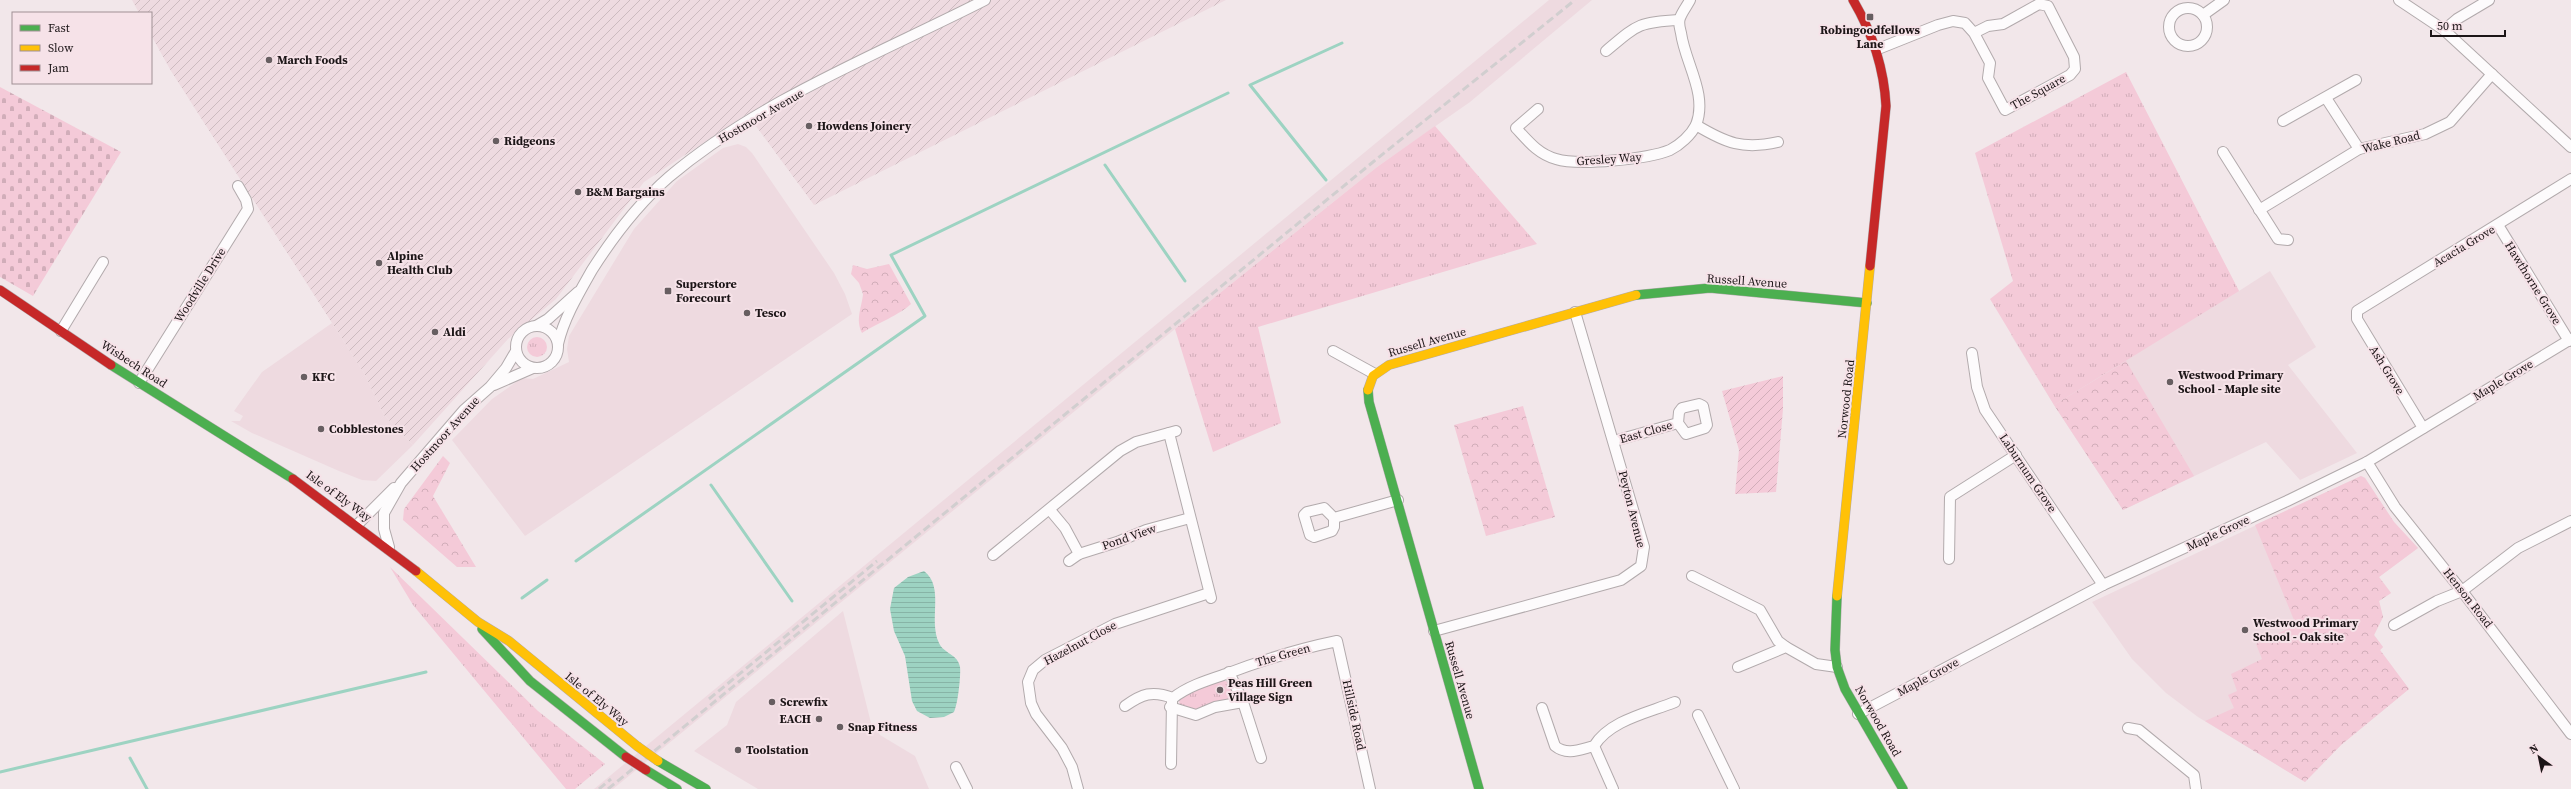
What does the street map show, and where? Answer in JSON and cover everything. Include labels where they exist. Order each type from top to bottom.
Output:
[{"type":"main road","name":"Norwood Road","points":[[1853,0],[1870,30],[1878,49],[1885,83],[1886,106],[1836,608],[1834,650],[1837,667],[1858,714],[1903,789]]},
{"type":"main road","name":"Russell Avenue","points":[[1479,789],[1369,402],[1367,386],[1373,373],[1389,365],[1642,293],[1710,288],[1867,303]]},
{"type":"main road","name":"Wisbech Road","points":[[0,290],[140,383],[258,455]]},
{"type":"main road","name":"Isle of Ely Way","points":[[258,455],[358,524],[478,622],[509,641],[637,746],[658,761],[706,789]]},
{"type":"main road","name":"Isle of Ely Way","points":[[478,622],[497,650],[564,708],[626,757],[677,789]]},
{"type":"street","name":"Hostmoor Avenue","points":[[558,344],[560,332],[582,288],[615,237],[668,178],[742,124],[839,72],[985,0]]},
{"type":"street","points":[[1690,0],[1679,20],[1686,60],[1698,88],[1696,125],[1721,140],[1742,146],[1762,146],[1778,142]]},
{"type":"street","points":[[2203,15],[2224,0]]},
{"type":"street","points":[[2399,0],[2444,30],[2571,146]]},
{"type":"street","points":[[2444,30],[2457,19],[2489,0]]},
{"type":"street","name":"The Square","points":[[2038,4],[2048,6],[2074,57],[2075,69],[2070,75],[2005,110],[1988,78],[1990,63],[1974,33],[1988,26],[2003,24],[2038,4]]},
{"type":"street","points":[[1606,51],[1635,26],[1648,22],[1679,20]]},
{"type":"street","points":[[1878,49],[1953,21],[1965,23],[1974,33]]},
{"type":"street","name":"Wake Road","points":[[2259,210],[2358,149],[2425,134],[2450,122],[2492,74]]},
{"type":"street","points":[[2283,121],[2356,80]]},
{"type":"street","points":[[2326,98],[2358,149]]},
{"type":"street","name":"Gresley Way","points":[[1538,110],[1516,128],[1534,148],[1545,155],[1569,162],[1634,158],[1662,152],[1680,144],[1696,125]]},
{"type":"street","points":[[2223,152],[2278,239],[2288,240]]},
{"type":"street","name":"Acacia Grove","points":[[2357,311],[2571,179]]},
{"type":"street","name":"Woodville Drive","points":[[140,383],[248,209],[246,200],[238,186]]},
{"type":"street","name":"Hawthorne Grove","points":[[2498,225],[2570,340]]},
{"type":"street","points":[[61,331],[103,262]]},
{"type":"street","name":"Hostmoor Avenue","points":[[536,326],[548,319],[582,288]]},
{"type":"street","name":"Ash Grove","points":[[2357,311],[2356,319],[2423,428]]},
{"type":"street","name":"Peyton Avenue","points":[[1434,631],[1621,580],[1641,566],[1644,546],[1575,312]]},
{"type":"street","points":[[536,326],[550,331],[558,344],[557,355],[549,364],[533,368],[524,364],[516,350],[519,336],[526,329],[536,326]]},
{"type":"street","name":"Maple Grove","points":[[1858,714],[2103,585],[2280,505],[2367,462],[2570,340]]},
{"type":"street","name":"Hostmoor Avenue","points":[[390,549],[384,529],[384,513],[401,484],[464,410],[490,387],[506,368],[516,350]]},
{"type":"street","points":[[1333,352],[1373,373]]},
{"type":"street","name":"Laburnum Grove","points":[[1972,353],[1977,387],[1985,410],[2103,585]]},
{"type":"street","name":"Hostmoor Avenue","points":[[490,387],[533,368]]},
{"type":"street","name":"East Close","points":[[1614,441],[1678,423]]},
{"type":"street","points":[[993,555],[1050,510],[1120,451],[1136,442],[1173,432],[1190,518]]},
{"type":"street","points":[[1949,560],[1950,498],[2016,455]]},
{"type":"street","name":"Henson Road","points":[[2367,462],[2396,507],[2571,734]]},
{"type":"street","name":"Hostmoor Avenue","points":[[358,524],[382,499],[401,484]]},
{"type":"street","points":[[1334,518],[1398,500]]},
{"type":"street","points":[[1050,510],[1065,528],[1080,554]]},
{"type":"street","name":"Pond View","points":[[1069,561],[1080,554],[1117,542],[1146,530],[1190,518]]},
{"type":"street","name":"Hazelnut Close","points":[[1078,789],[1072,767],[1062,748],[1036,714],[1031,703],[1028,682],[1033,670],[1045,660],[1115,624],[1210,595],[1190,518]]},
{"type":"street","points":[[2394,625],[2437,601],[2462,591],[2518,548],[2571,521]]},
{"type":"street","points":[[1692,576],[1760,610],[1778,641],[1786,648],[1816,664],[1837,667]]},
{"type":"street","name":"The Green","points":[[1171,702],[1201,683],[1229,672],[1294,650],[1337,641]]},
{"type":"street","name":"Hillside Road","points":[[1337,641],[1370,789]]},
{"type":"street","points":[[1738,667],[1786,648]]},
{"type":"street","points":[[1229,672],[1243,702],[1261,758]]},
{"type":"street","points":[[1125,706],[1148,693],[1159,693],[1171,702],[1196,714],[1215,707],[1243,702]]},
{"type":"street","points":[[1171,702],[1171,764]]},
{"type":"street","points":[[1542,708],[1552,740],[1560,750],[1572,752],[1594,746],[1601,735],[1610,728],[1675,702]]},
{"type":"street","points":[[1698,715],[1734,789]]},
{"type":"street","points":[[2128,728],[2139,730],[2194,775],[2196,789]]},
{"type":"street","points":[[1594,746],[1613,789]]},
{"type":"street","points":[[956,767],[967,789]]},
{"type":"shaded area","points":[[132,0],[1226,0],[814,205],[747,114],[644,182],[556,299],[508,339],[413,445],[384,415],[364,373],[171,71],[152,37],[152,12],[138,12]]},
{"type":"shaded area","points":[[1549,0],[1592,0],[1470,102],[1377,167],[1175,329],[613,789],[594,789]]},
{"type":"shaded area","points":[[738,144],[746,147],[752,153],[834,273],[845,294],[852,314],[525,536],[452,440],[492,399],[522,378],[533,379],[569,362],[567,349],[569,336],[634,229],[677,181],[723,148]]},
{"type":"shaded area","name":"Westwood Primary School - Maple site","points":[[2224,263],[2239,291],[2270,271],[2316,347],[2288,365],[2357,453],[2300,480],[2266,442],[2123,510],[2054,405],[2011,335],[2120,269]]},
{"type":"shaded area","points":[[332,323],[364,373],[384,415],[413,445],[376,481],[362,480],[339,471],[252,433],[231,421],[240,421],[243,416],[234,411],[262,372]]},
{"type":"shaded area","name":"Westwood Primary School - Oak site","points":[[2361,476],[2365,478],[2394,522],[2418,548],[2379,577],[2391,593],[2379,601],[2383,617],[2374,635],[2383,647],[2380,650],[2409,689],[2341,745],[2305,782],[2198,717],[2166,693],[2132,659],[2092,602]]},
{"type":"shaded area","points":[[924,571],[934,586],[935,624],[939,643],[944,650],[957,659],[960,667],[957,703],[954,712],[944,717],[930,718],[917,711],[912,701],[905,656],[894,631],[890,609],[894,588],[908,577]]},
{"type":"shaded area","points":[[843,611],[871,723],[880,735],[915,756],[929,789],[758,789],[694,751],[727,725],[736,702]]},
{"type":"green space","points":[[2126,72],[2239,291],[2054,405],[1990,299],[2013,281],[1975,153]]},
{"type":"green space","points":[[0,87],[121,152],[33,296],[0,277]]},
{"type":"green space","points":[[1435,126],[1537,244],[1258,327],[1281,423],[1213,452],[1175,329],[1377,167]]},
{"type":"green space","points":[[889,264],[911,304],[907,308],[862,333],[859,318],[863,294],[859,283],[851,274],[853,265],[867,269]]},
{"type":"green space","points":[[537,337],[544,340],[547,347],[544,354],[537,357],[530,354],[527,347],[530,340]]},
{"type":"green space","points":[[2126,361],[2194,476],[2123,510],[2054,405]]},
{"type":"green space","points":[[1783,376],[1783,409],[1776,492],[1735,494],[1739,450],[1722,391]]},
{"type":"green space","points":[[1523,406],[1555,517],[1486,536],[1454,425]]},
{"type":"green space","points":[[443,456],[450,463],[433,496],[476,567],[457,567],[403,520],[404,509]]},
{"type":"green space","name":"Westwood Primary School - Oak site","points":[[2361,476],[2365,478],[2394,522],[2418,548],[2379,577],[2391,593],[2379,601],[2383,617],[2374,635],[2383,647],[2380,650],[2409,689],[2341,745],[2305,782],[2205,721],[2234,708],[2228,695],[2237,691],[2231,674],[2262,659],[2256,644],[2296,625],[2255,525]]},
{"type":"green space","points":[[390,567],[538,711],[605,764],[575,789],[566,789],[413,605]]},
{"type":"green space","points":[[1221,680],[1229,682],[1237,699],[1195,710],[1180,705],[1179,701],[1187,693]]},
{"type":"waterway","points":[[1326,180],[1250,85],[1342,43]]},
{"type":"waterway","points":[[576,561],[925,316],[891,255],[1228,93]]},
{"type":"waterway","points":[[1105,165],[1185,281]]},
{"type":"waterway","points":[[711,485],[792,601]]},
{"type":"waterway","points":[[522,598],[547,580]]},
{"type":"waterway","points":[[0,772],[426,672]]},
{"type":"waterway","points":[[130,758],[147,789]]},
{"type":"railway","points":[[608,789],[1373,162],[1575,0]]},
{"type":"railway","points":[[709,699],[877,561]]},
{"type":"railway","points":[[599,789],[611,779]]},
{"type":"traffic: fast","points":[[1636,295],[1710,288],[1867,303]]},
{"type":"traffic: fast","points":[[111,365],[293,479]]},
{"type":"traffic: fast","points":[[1368,390],[1369,402],[1479,789]]},
{"type":"traffic: fast","points":[[1837,596],[1835,650],[1837,667],[1845,689],[1903,789]]},
{"type":"traffic: fast","points":[[482,629],[530,681],[626,757]]},
{"type":"traffic: fast","points":[[658,761],[706,789]]},
{"type":"traffic: fast","points":[[646,770],[677,789]]},
{"type":"traffic: slow","points":[[1837,596],[1870,266]]},
{"type":"traffic: slow","points":[[1368,390],[1373,376],[1389,365],[1636,295]]},
{"type":"traffic: slow","points":[[416,571],[478,622],[509,641],[637,746]]},
{"type":"traffic: slow","points":[[637,746],[658,761]]},
{"type":"traffic: jam","points":[[1853,0],[1872,38],[1883,78],[1886,106],[1870,266]]},
{"type":"traffic: jam","points":[[0,290],[111,365]]},
{"type":"traffic: jam","points":[[293,479],[416,571]]},
{"type":"traffic: jam","points":[[626,757],[646,770]]},
{"type":"place","name":"Robingoodfellows Lane","points":[[1870,17]]},
{"type":"place","name":"March Foods","points":[[269,60]]},
{"type":"place","name":"Howdens Joinery","points":[[809,126]]},
{"type":"place","name":"Ridgeons","points":[[496,141]]},
{"type":"place","name":"B&M Bargains","points":[[578,192]]},
{"type":"place","name":"Alpine Health Club","points":[[379,263]]},
{"type":"place","name":"Superstore Forecourt","points":[[668,291]]},
{"type":"place","name":"Tesco","points":[[747,313]]},
{"type":"place","name":"Aldi","points":[[435,332]]},
{"type":"place","name":"KFC","points":[[304,377]]},
{"type":"place","name":"Westwood Primary School - Maple site","points":[[2170,382]]},
{"type":"place","name":"Cobblestones","points":[[321,429]]},
{"type":"place","name":"Westwood Primary School - Oak site","points":[[2245,630]]},
{"type":"place","name":"Peas Hill Green Village Sign","points":[[1220,690]]},
{"type":"place","name":"Screwfix","points":[[772,702]]},
{"type":"place","name":"EACH","points":[[819,719]]},
{"type":"place","name":"Snap Fitness","points":[[840,727]]},
{"type":"place","name":"Toolstation","points":[[738,750]]}]
